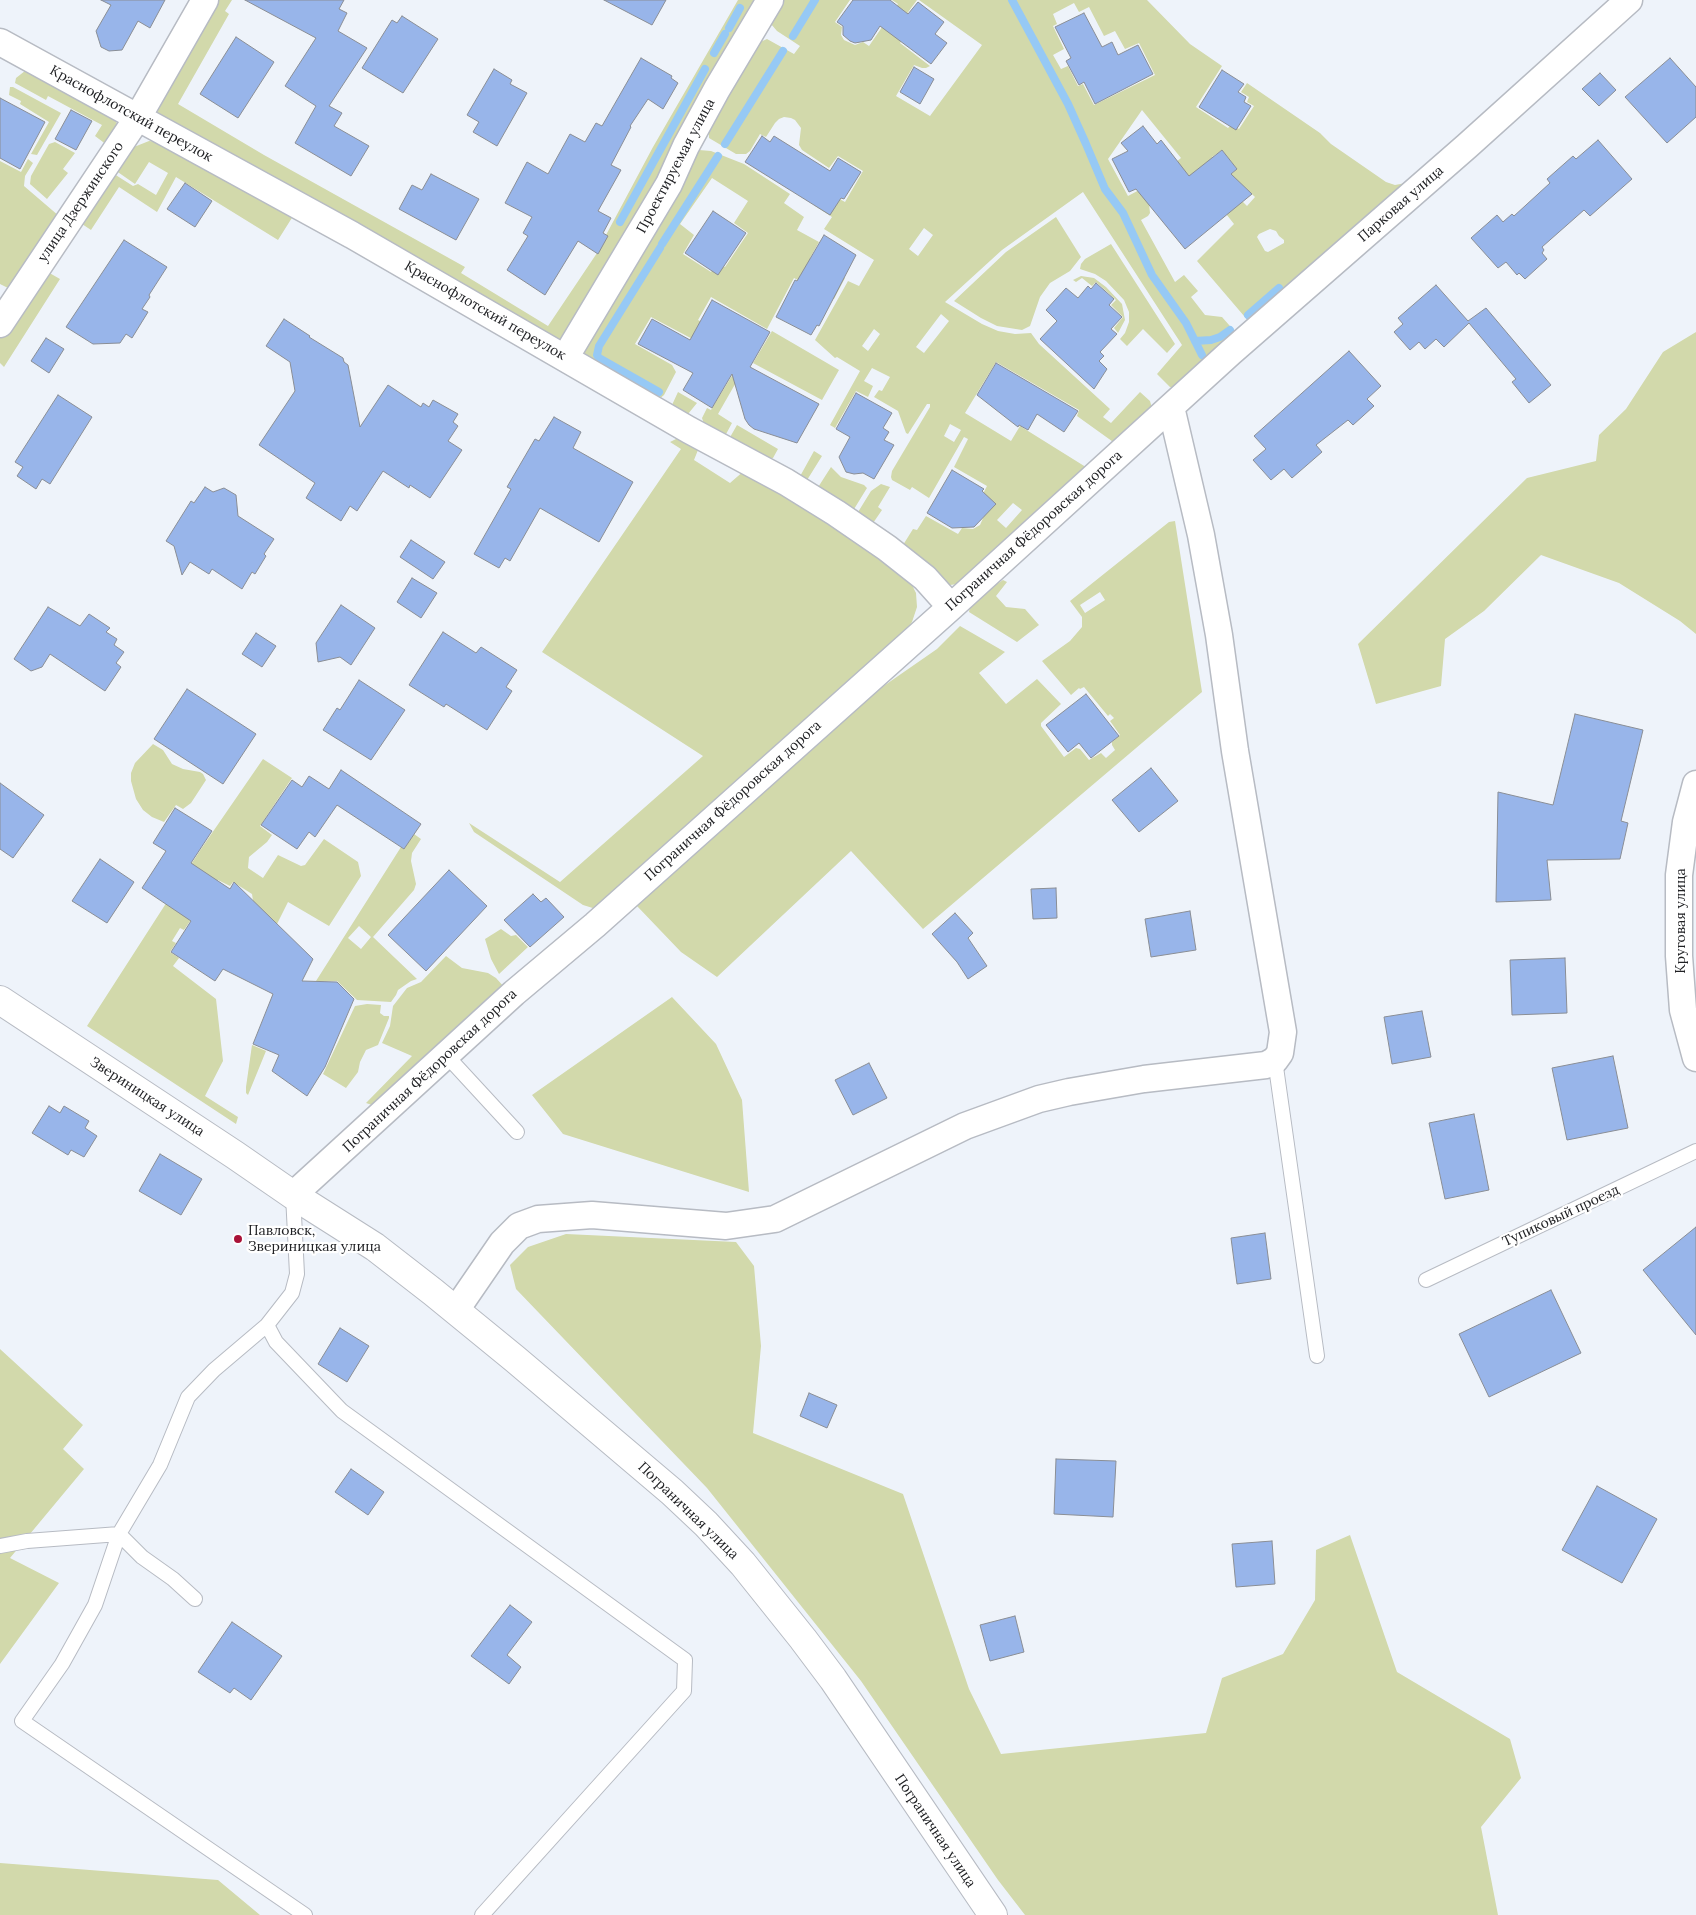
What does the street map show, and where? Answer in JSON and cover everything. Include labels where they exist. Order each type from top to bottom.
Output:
[{"type":"street","name":"улица Дзержинского","points":[[0,324],[138,118],[205,0]]},
{"type":"street","name":"Проектируемая улица","points":[[565,358],[669,184],[692,135],[770,0]]},
{"type":"street","name":"Парковая улица","points":[[1171,407],[1467,146],[1629,0]]},
{"type":"street","name":"Краснофлотский переулок","points":[[0,42],[352,235],[689,430],[786,482],[836,513],[925,578],[951,607]]},
{"type":"street","name":"Пограничная Фёдоровская дорога","points":[[293,1195],[514,993],[595,925],[951,607],[1171,407]]},
{"type":"street","points":[[456,1310],[502,1243],[519,1226],[538,1219],[592,1215],[726,1226],[775,1219],[964,1126],[1039,1099],[1144,1079],[1266,1065],[1280,1053],[1283,1032],[1235,751],[1219,635],[1201,534],[1171,407]]},
{"type":"street","name":"Круговая улица","points":[[1696,784],[1686,822],[1678,876],[1679,956],[1683,1010],[1696,1058]]},
{"type":"street","name":"Звериницкая улица","points":[[0,1000],[293,1195]]},
{"type":"street","name":"Пограничная улица","points":[[293,1195],[375,1246],[456,1310],[672,1492],[706,1524],[777,1605],[833,1679],[993,1915]]},
{"type":"lane","points":[[446,1055],[517,1132]]},
{"type":"lane","points":[[1274,1060],[1317,1356]]},
{"type":"lane","name":"Тупиковый проезд","points":[[1426,1280],[1696,1151]]},
{"type":"lane","points":[[293,1195],[297,1274],[292,1293],[267,1325],[214,1370],[188,1396],[160,1465],[119,1534],[95,1605],[62,1664],[22,1721],[305,1915]]},
{"type":"lane","points":[[267,1325],[276,1342],[342,1411],[685,1660],[684,1692],[482,1915]]},
{"type":"lane","points":[[0,1546],[27,1541],[119,1534],[142,1557],[173,1579],[196,1599]]},
{"type":"green space","points":[[216,0],[232,0],[225,11],[229,14],[178,104],[264,155],[465,267],[461,273],[548,326],[598,254],[606,235],[653,147],[738,0],[758,0],[674,149],[561,340],[556,342],[160,117],[156,111]]},
{"type":"green space","points":[[782,0],[850,0],[835,22],[842,27],[841,35],[844,40],[855,45],[863,42],[869,46],[898,4],[892,0],[917,0],[906,15],[912,28],[900,43],[930,66],[922,68],[914,65],[896,96],[930,116],[982,45],[919,0],[1147,0],[1190,44],[1222,66],[1196,107],[1228,128],[1231,125],[1239,129],[1254,106],[1247,102],[1249,97],[1241,92],[1247,83],[1320,133],[1331,144],[1386,182],[1395,185],[1411,182],[1250,323],[1197,261],[1234,224],[1197,177],[1158,208],[1166,170],[1181,158],[1142,110],[1108,159],[1128,196],[1143,188],[1148,195],[1150,213],[1141,220],[1175,282],[1184,275],[1198,291],[1191,297],[1205,315],[1222,317],[1237,334],[1173,388],[1170,387],[1157,374],[1182,345],[1083,192],[1002,250],[945,302],[982,324],[998,331],[1015,334],[1031,333],[1039,344],[1110,409],[1103,417],[1111,423],[1140,392],[1150,401],[1152,408],[1116,444],[1077,416],[1079,410],[996,362],[965,413],[1011,441],[1020,426],[1089,469],[958,584],[950,585],[903,545],[913,529],[917,530],[926,516],[958,534],[962,528],[973,529],[980,525],[984,516],[978,503],[987,486],[954,467],[968,439],[964,437],[929,498],[912,487],[910,490],[892,480],[891,477],[892,471],[930,404],[927,404],[908,434],[906,433],[898,411],[874,397],[879,390],[882,391],[890,377],[872,368],[864,381],[873,386],[868,397],[856,391],[835,428],[830,425],[860,371],[837,357],[835,358],[815,340],[848,281],[859,286],[874,260],[824,229],[832,217],[815,206],[825,191],[845,202],[863,171],[838,156],[829,168],[802,150],[799,145],[801,128],[791,118],[784,117],[779,119],[766,137],[760,134],[750,151],[746,154],[736,154],[709,138],[709,128],[758,43],[767,39],[794,54],[800,46],[777,31],[771,24]],"holes":[[[1074,3],[1079,12],[1089,7],[1104,36],[1115,31],[1125,49],[1139,43],[1155,75],[1094,105],[1083,84],[1078,86],[1068,66],[1061,69],[1053,55],[1064,49],[1053,26],[1057,24],[1053,14]],[[1222,150],[1237,169],[1228,177],[1212,157]],[[1237,180],[1255,197],[1247,206],[1229,188]],[[924,228],[933,235],[918,256],[909,249]],[[1270,229],[1276,231],[1284,240],[1284,243],[1268,252],[1265,251],[1257,237],[1259,234]],[[941,314],[949,321],[924,353],[916,347]],[[874,329],[880,334],[868,351],[862,346]],[[950,424],[961,430],[954,442],[944,436]],[[1013,503],[1022,510],[1006,528],[997,520]]]},
{"type":"green space","points":[[30,67],[115,117],[117,125],[107,145],[95,136],[102,125],[48,96],[46,100],[15,83],[16,78]]},
{"type":"green space","points":[[10,87],[61,113],[37,155],[31,154],[49,122],[20,104],[21,101],[9,95]]},
{"type":"green space","points":[[149,141],[160,142],[295,213],[278,240],[176,177],[157,212],[119,187],[91,230],[79,222],[111,172],[133,186],[138,184],[156,195],[168,173],[149,162],[135,184],[112,168],[129,149]]},
{"type":"green space","points":[[55,142],[75,153],[63,169],[68,173],[47,199],[30,184],[31,176],[49,144]]},
{"type":"green space","points":[[699,150],[711,151],[744,164],[790,194],[784,203],[804,217],[797,230],[819,242],[810,258],[845,278],[834,299],[794,278],[767,329],[711,297],[698,320],[710,326],[700,343],[651,317],[635,344],[672,365],[676,372],[664,395],[657,401],[584,356],[584,351],[696,152]],"holes":[[[712,178],[748,201],[734,223],[748,233],[725,267],[717,263],[711,272],[683,254],[694,235],[680,224]]]},
{"type":"green space","points":[[28,159],[33,163],[25,176],[24,186],[59,216],[12,290],[0,284],[0,161],[21,172]]},
{"type":"green space","points":[[1056,217],[1081,257],[1070,271],[1050,283],[1040,297],[1030,326],[1022,330],[997,326],[954,301],[1006,252]]},
{"type":"green space","points":[[1111,244],[1175,344],[1167,353],[1143,329],[1127,346],[1120,339],[1125,333],[1129,322],[1129,312],[1124,300],[1106,281],[1095,274],[1080,269],[1085,259]]},
{"type":"green space","points":[[46,271],[60,279],[4,367],[0,363],[0,338]]},
{"type":"green space","points":[[1081,276],[1094,278],[1106,287],[1122,304],[1125,320],[1118,333],[1114,328],[1123,317],[1111,305],[1116,300],[1096,282],[1092,286],[1082,278],[1076,282],[1073,280]]},
{"type":"green space","points":[[772,331],[839,370],[822,400],[753,363]]},
{"type":"green space","points":[[1696,332],[1696,634],[1680,621],[1619,583],[1541,555],[1484,611],[1445,639],[1441,686],[1376,704],[1358,644],[1527,478],[1596,461],[1599,435],[1626,409],[1663,352]]},
{"type":"green space","points":[[758,344],[718,414],[732,423],[725,436],[704,424],[702,418],[707,408],[711,410],[736,369]]},
{"type":"green space","points":[[678,392],[697,403],[688,414],[672,405]]},
{"type":"green space","points":[[737,425],[778,449],[773,458],[766,459],[729,439]]},
{"type":"green space","points":[[684,435],[700,445],[694,460],[730,483],[745,470],[790,494],[909,579],[916,593],[917,607],[912,622],[906,630],[596,909],[583,905],[474,832],[469,823],[560,882],[703,756],[542,652],[681,449],[670,442]]},
{"type":"green space","points":[[814,451],[822,456],[804,485],[798,480]]},
{"type":"green space","points":[[831,467],[841,477],[864,485],[867,488],[851,514],[815,492]]},
{"type":"green space","points":[[881,484],[890,487],[878,507],[882,510],[871,526],[855,517],[871,491]]},
{"type":"green space","points":[[1175,521],[1202,692],[923,929],[851,851],[717,977],[681,952],[637,906],[852,708],[937,649],[960,626],[1005,652],[979,673],[1006,704],[1037,679],[1061,704],[1041,723],[1041,726],[1064,757],[1076,748],[1080,749],[1089,760],[1101,753],[1106,758],[1115,750],[1112,742],[1120,735],[1110,721],[1114,718],[1110,714],[1108,716],[1084,687],[1079,688],[1071,695],[1042,661],[1070,641],[1082,627],[1082,617],[1070,601],[1169,522]],"holes":[[[1100,592],[1105,600],[1085,613],[1080,605]]]},
{"type":"green space","points":[[1003,580],[1007,582],[996,596],[1006,607],[1025,609],[1039,625],[1017,642],[969,612],[970,606],[979,596]]},
{"type":"green space","points":[[153,744],[163,750],[172,764],[183,769],[200,772],[206,780],[191,803],[183,809],[176,805],[164,822],[152,817],[143,810],[136,799],[131,781],[131,773],[135,763]]},
{"type":"green space","points":[[263,759],[292,778],[260,826],[272,835],[267,842],[249,857],[248,868],[263,878],[278,855],[301,866],[305,865],[324,839],[358,862],[361,876],[329,926],[288,902],[272,934],[257,927],[252,894],[233,882],[230,886],[218,880],[184,930],[180,928],[172,941],[176,943],[170,952],[179,958],[173,966],[216,999],[223,1061],[205,1096],[238,1117],[236,1124],[87,1026],[201,849]]},
{"type":"green space","points":[[414,834],[421,839],[412,853],[411,861],[416,884],[414,890],[373,937],[417,979],[398,990],[391,1002],[357,1000],[337,981],[316,981],[401,847],[404,849]],"holes":[[[359,926],[371,937],[361,949],[348,938]]]},
{"type":"green space","points":[[501,929],[511,936],[516,935],[528,947],[499,974],[491,959],[485,939]]},
{"type":"green space","points":[[446,956],[462,968],[488,973],[496,978],[505,988],[375,1106],[366,1103],[412,1056],[382,1043],[390,1026],[393,1006],[407,988],[421,982]]},
{"type":"green space","points":[[672,997],[716,1044],[742,1100],[749,1192],[563,1134],[532,1095]]},
{"type":"green space","points":[[367,1004],[381,1005],[380,1013],[384,1016],[389,1016],[389,1018],[378,1045],[366,1050],[360,1062],[358,1072],[346,1088],[323,1074],[355,1006]]},
{"type":"green space","points":[[252,1045],[266,1051],[248,1095],[246,1087]]},
{"type":"green space","points":[[566,1234],[736,1242],[754,1266],[761,1346],[753,1433],[903,1494],[969,1689],[1001,1754],[1206,1733],[1222,1678],[1283,1654],[1315,1600],[1316,1550],[1350,1535],[1397,1672],[1510,1739],[1521,1778],[1481,1827],[1498,1915],[1025,1915],[998,1880],[861,1681],[707,1488],[516,1289],[510,1265],[528,1247]]},
{"type":"green space","points":[[0,1349],[83,1425],[63,1449],[84,1469],[10,1558],[59,1583],[0,1664]]},
{"type":"green space","points":[[0,1863],[218,1880],[260,1915],[0,1915]]},
{"type":"building","points":[[101,0],[165,0],[150,28],[138,21],[122,50],[109,51],[101,47],[96,31],[111,5]]},
{"type":"building","points":[[245,0],[344,0],[339,9],[347,13],[338,31],[367,48],[329,106],[342,113],[334,126],[369,146],[351,176],[295,143],[316,106],[285,86],[316,38]]},
{"type":"building","points":[[604,0],[666,0],[652,25]]},
{"type":"building","points":[[853,0],[890,0],[908,14],[918,2],[944,22],[935,34],[947,43],[931,64],[880,26],[871,40],[855,43],[850,41],[843,35],[843,26],[837,22]]},
{"type":"building","points":[[1084,13],[1102,47],[1112,42],[1118,55],[1138,45],[1153,74],[1095,104],[1084,82],[1079,85],[1066,61],[1071,58],[1055,27]]},
{"type":"building","points":[[402,16],[438,39],[403,93],[362,68],[392,20],[397,23]]},
{"type":"building","points":[[236,37],[274,62],[238,118],[200,94]]},
{"type":"building","points":[[641,58],[672,76],[671,78],[678,83],[663,109],[648,99],[630,126],[611,165],[621,170],[598,211],[611,218],[603,233],[608,236],[598,254],[578,241],[545,295],[507,270],[528,236],[523,233],[532,217],[505,203],[527,162],[548,174],[570,134],[585,142],[596,123],[602,126]]},
{"type":"building","points":[[1670,58],[1696,87],[1696,117],[1667,143],[1625,97]]},
{"type":"building","points":[[914,67],[934,79],[920,104],[900,92]]},
{"type":"building","points":[[494,69],[512,80],[510,84],[527,93],[497,146],[473,132],[479,122],[467,115]]},
{"type":"building","points":[[1222,70],[1244,84],[1238,92],[1246,97],[1244,102],[1251,106],[1236,130],[1199,107]]},
{"type":"building","points":[[1600,73],[1616,90],[1599,106],[1582,89]]},
{"type":"building","points":[[0,98],[45,122],[20,169],[0,158]]},
{"type":"building","points":[[71,110],[92,121],[76,150],[55,139]]},
{"type":"building","points":[[1143,126],[1157,144],[1161,140],[1189,176],[1222,150],[1237,169],[1231,174],[1252,194],[1185,249],[1136,189],[1129,192],[1112,159],[1128,151],[1121,143]]},
{"type":"building","points":[[762,136],[770,142],[774,136],[830,171],[838,158],[861,172],[844,199],[841,198],[830,215],[745,162]]},
{"type":"building","points":[[1598,140],[1632,179],[1590,216],[1584,210],[1542,247],[1544,250],[1542,253],[1547,259],[1525,279],[1519,273],[1517,275],[1506,262],[1498,268],[1471,238],[1497,215],[1503,222],[1512,214],[1514,216],[1550,183],[1547,179],[1573,156],[1576,159]]},
{"type":"building","points":[[431,174],[479,199],[456,240],[399,209],[412,185],[422,190]]},
{"type":"building","points":[[185,183],[212,201],[195,227],[167,209]]},
{"type":"building","points":[[713,211],[746,233],[718,275],[685,253]]},
{"type":"building","points":[[824,235],[856,255],[819,326],[817,325],[811,335],[776,317],[795,280],[797,281]]},
{"type":"building","points":[[124,240],[167,267],[142,309],[148,312],[132,338],[126,334],[120,343],[93,344],[66,327]]},
{"type":"building","points":[[1096,283],[1114,299],[1109,305],[1122,317],[1111,329],[1117,334],[1100,352],[1104,356],[1099,361],[1107,369],[1094,389],[1040,339],[1057,321],[1046,310],[1066,288],[1078,298],[1088,286],[1091,289]]},
{"type":"building","points":[[1436,285],[1468,321],[1486,308],[1551,385],[1529,403],[1512,382],[1516,379],[1469,323],[1444,347],[1436,339],[1425,349],[1419,342],[1410,350],[1394,332],[1403,324],[1398,318]]},
{"type":"building","points":[[712,300],[770,332],[750,367],[819,404],[797,443],[754,429],[749,425],[745,419],[732,374],[712,408],[683,390],[693,373],[638,344],[652,319],[690,340]]},
{"type":"building","points":[[284,319],[343,358],[344,362],[348,365],[360,427],[388,385],[421,407],[423,403],[429,407],[433,400],[458,414],[453,422],[458,426],[448,441],[462,450],[430,498],[410,485],[409,488],[383,471],[357,511],[350,506],[341,521],[306,498],[315,483],[259,445],[295,391],[290,362],[266,346]]},
{"type":"building","points":[[46,338],[64,349],[49,373],[31,361]]},
{"type":"building","points":[[1349,351],[1381,386],[1367,399],[1374,406],[1353,425],[1348,420],[1316,445],[1322,452],[1292,478],[1284,469],[1271,480],[1253,460],[1266,449],[1254,436]]},
{"type":"building","points":[[996,363],[1078,411],[1064,432],[1037,414],[1028,430],[1019,425],[1018,427],[977,395]]},
{"type":"building","points":[[856,393],[892,413],[883,428],[889,432],[884,440],[894,445],[874,479],[863,473],[854,474],[846,472],[839,457],[850,437],[836,429]]},
{"type":"building","points":[[58,395],[92,417],[50,484],[42,479],[36,489],[17,476],[23,467],[15,462]]},
{"type":"building","points":[[554,417],[581,432],[573,448],[633,482],[599,542],[540,508],[510,561],[505,558],[499,568],[474,554],[511,489],[507,487],[535,439],[539,441]]},
{"type":"building","points":[[952,470],[984,489],[982,491],[996,504],[974,527],[952,528],[927,513]]},
{"type":"building","points":[[205,487],[213,492],[224,488],[236,495],[238,516],[274,539],[264,554],[266,556],[255,574],[252,572],[242,589],[212,569],[209,574],[190,562],[182,575],[174,546],[166,541],[191,501],[194,503]]},
{"type":"building","points":[[411,540],[445,562],[433,579],[400,557]]},
{"type":"building","points":[[412,578],[437,593],[421,618],[397,602]]},
{"type":"building","points":[[341,605],[375,628],[351,665],[340,657],[318,662],[316,643]]},
{"type":"building","points":[[48,607],[80,626],[89,614],[110,628],[106,632],[117,639],[114,645],[124,652],[116,663],[121,667],[105,691],[50,654],[42,667],[31,671],[14,659]]},
{"type":"building","points":[[443,632],[476,653],[481,647],[517,670],[506,687],[512,691],[487,730],[446,704],[444,707],[409,685]]},
{"type":"building","points":[[256,633],[276,646],[262,667],[242,654]]},
{"type":"building","points":[[359,680],[405,710],[371,760],[323,730],[337,708],[340,710]]},
{"type":"building","points":[[187,689],[256,734],[223,784],[154,739]]},
{"type":"building","points":[[1086,694],[1119,736],[1091,758],[1079,743],[1068,752],[1046,725]]},
{"type":"building","points":[[1575,714],[1643,730],[1621,821],[1628,823],[1620,859],[1547,860],[1551,900],[1496,902],[1498,792],[1553,805]]},
{"type":"building","points":[[1151,768],[1178,801],[1139,832],[1112,800]]},
{"type":"building","points":[[341,770],[421,824],[404,849],[337,805],[315,837],[309,832],[297,849],[261,825],[292,780],[302,787],[309,776],[329,789]]},
{"type":"building","points":[[0,783],[44,815],[13,858],[0,849]]},
{"type":"building","points":[[175,808],[212,831],[191,863],[230,889],[234,882],[313,959],[302,981],[337,982],[354,999],[325,1067],[307,1096],[272,1071],[279,1055],[253,1044],[273,994],[223,969],[215,981],[171,952],[191,921],[142,888],[166,851],[153,843]]},
{"type":"building","points":[[100,859],[134,882],[107,923],[72,901]]},
{"type":"building","points":[[449,870],[487,906],[426,971],[388,935]]},
{"type":"building","points":[[1056,888],[1057,918],[1033,919],[1031,889]]},
{"type":"building","points":[[533,894],[541,902],[546,898],[564,917],[530,947],[504,920]]},
{"type":"building","points":[[1190,911],[1196,950],[1151,957],[1145,919]]},
{"type":"building","points":[[955,913],[973,933],[968,938],[987,966],[968,979],[957,962],[932,934]]},
{"type":"building","points":[[1565,958],[1567,1013],[1512,1015],[1510,960]]},
{"type":"building","points":[[1422,1011],[1431,1057],[1392,1064],[1384,1017]]},
{"type":"building","points":[[1613,1056],[1628,1128],[1567,1140],[1552,1068]]},
{"type":"building","points":[[869,1063],[887,1098],[853,1115],[835,1080]]},
{"type":"building","points":[[49,1106],[60,1113],[64,1106],[89,1121],[85,1128],[97,1136],[84,1157],[71,1150],[68,1155],[32,1133]]},
{"type":"building","points":[[1474,1114],[1489,1190],[1445,1199],[1429,1123]]},
{"type":"building","points":[[160,1154],[202,1179],[181,1215],[139,1191]]},
{"type":"building","points":[[1696,1227],[1696,1335],[1643,1270]]},
{"type":"building","points":[[1265,1233],[1271,1279],[1237,1284],[1231,1238]]},
{"type":"building","points":[[1551,1290],[1581,1353],[1489,1397],[1459,1334]]},
{"type":"building","points":[[340,1328],[369,1346],[347,1382],[318,1364]]},
{"type":"building","points":[[809,1393],[837,1405],[827,1428],[800,1416]]},
{"type":"building","points":[[1056,1459],[1116,1461],[1113,1517],[1054,1514]]},
{"type":"building","points":[[351,1469],[384,1492],[368,1515],[335,1492]]},
{"type":"building","points":[[1597,1486],[1657,1519],[1622,1583],[1562,1550]]},
{"type":"building","points":[[1272,1541],[1275,1584],[1236,1587],[1232,1544]]},
{"type":"building","points":[[510,1605],[532,1622],[507,1655],[521,1667],[509,1684],[471,1656]]},
{"type":"building","points":[[1015,1616],[1024,1652],[990,1661],[980,1625]]},
{"type":"building","points":[[232,1622],[282,1656],[251,1700],[234,1688],[230,1693],[198,1672]]},
{"type":"waterway","points":[[793,36],[815,0]]},
{"type":"waterway","points":[[1012,0],[1068,104],[1105,189],[1123,213],[1152,275],[1186,323],[1202,355]]},
{"type":"waterway","points":[[729,28],[740,8]]},
{"type":"waterway","points":[[714,53],[725,34]]},
{"type":"waterway","points":[[725,144],[783,51]]},
{"type":"waterway","points":[[620,222],[705,69]]},
{"type":"waterway","points":[[662,244],[718,156]]},
{"type":"waterway","points":[[659,392],[599,358],[597,355],[599,346],[660,248]]},
{"type":"waterway","points":[[1248,315],[1279,288]]},
{"type":"waterway","points":[[1195,341],[1211,340],[1220,337],[1230,330]]},
{"type":"place","name":"Павловск, Звериницкая улица","points":[[238,1239]]}]
